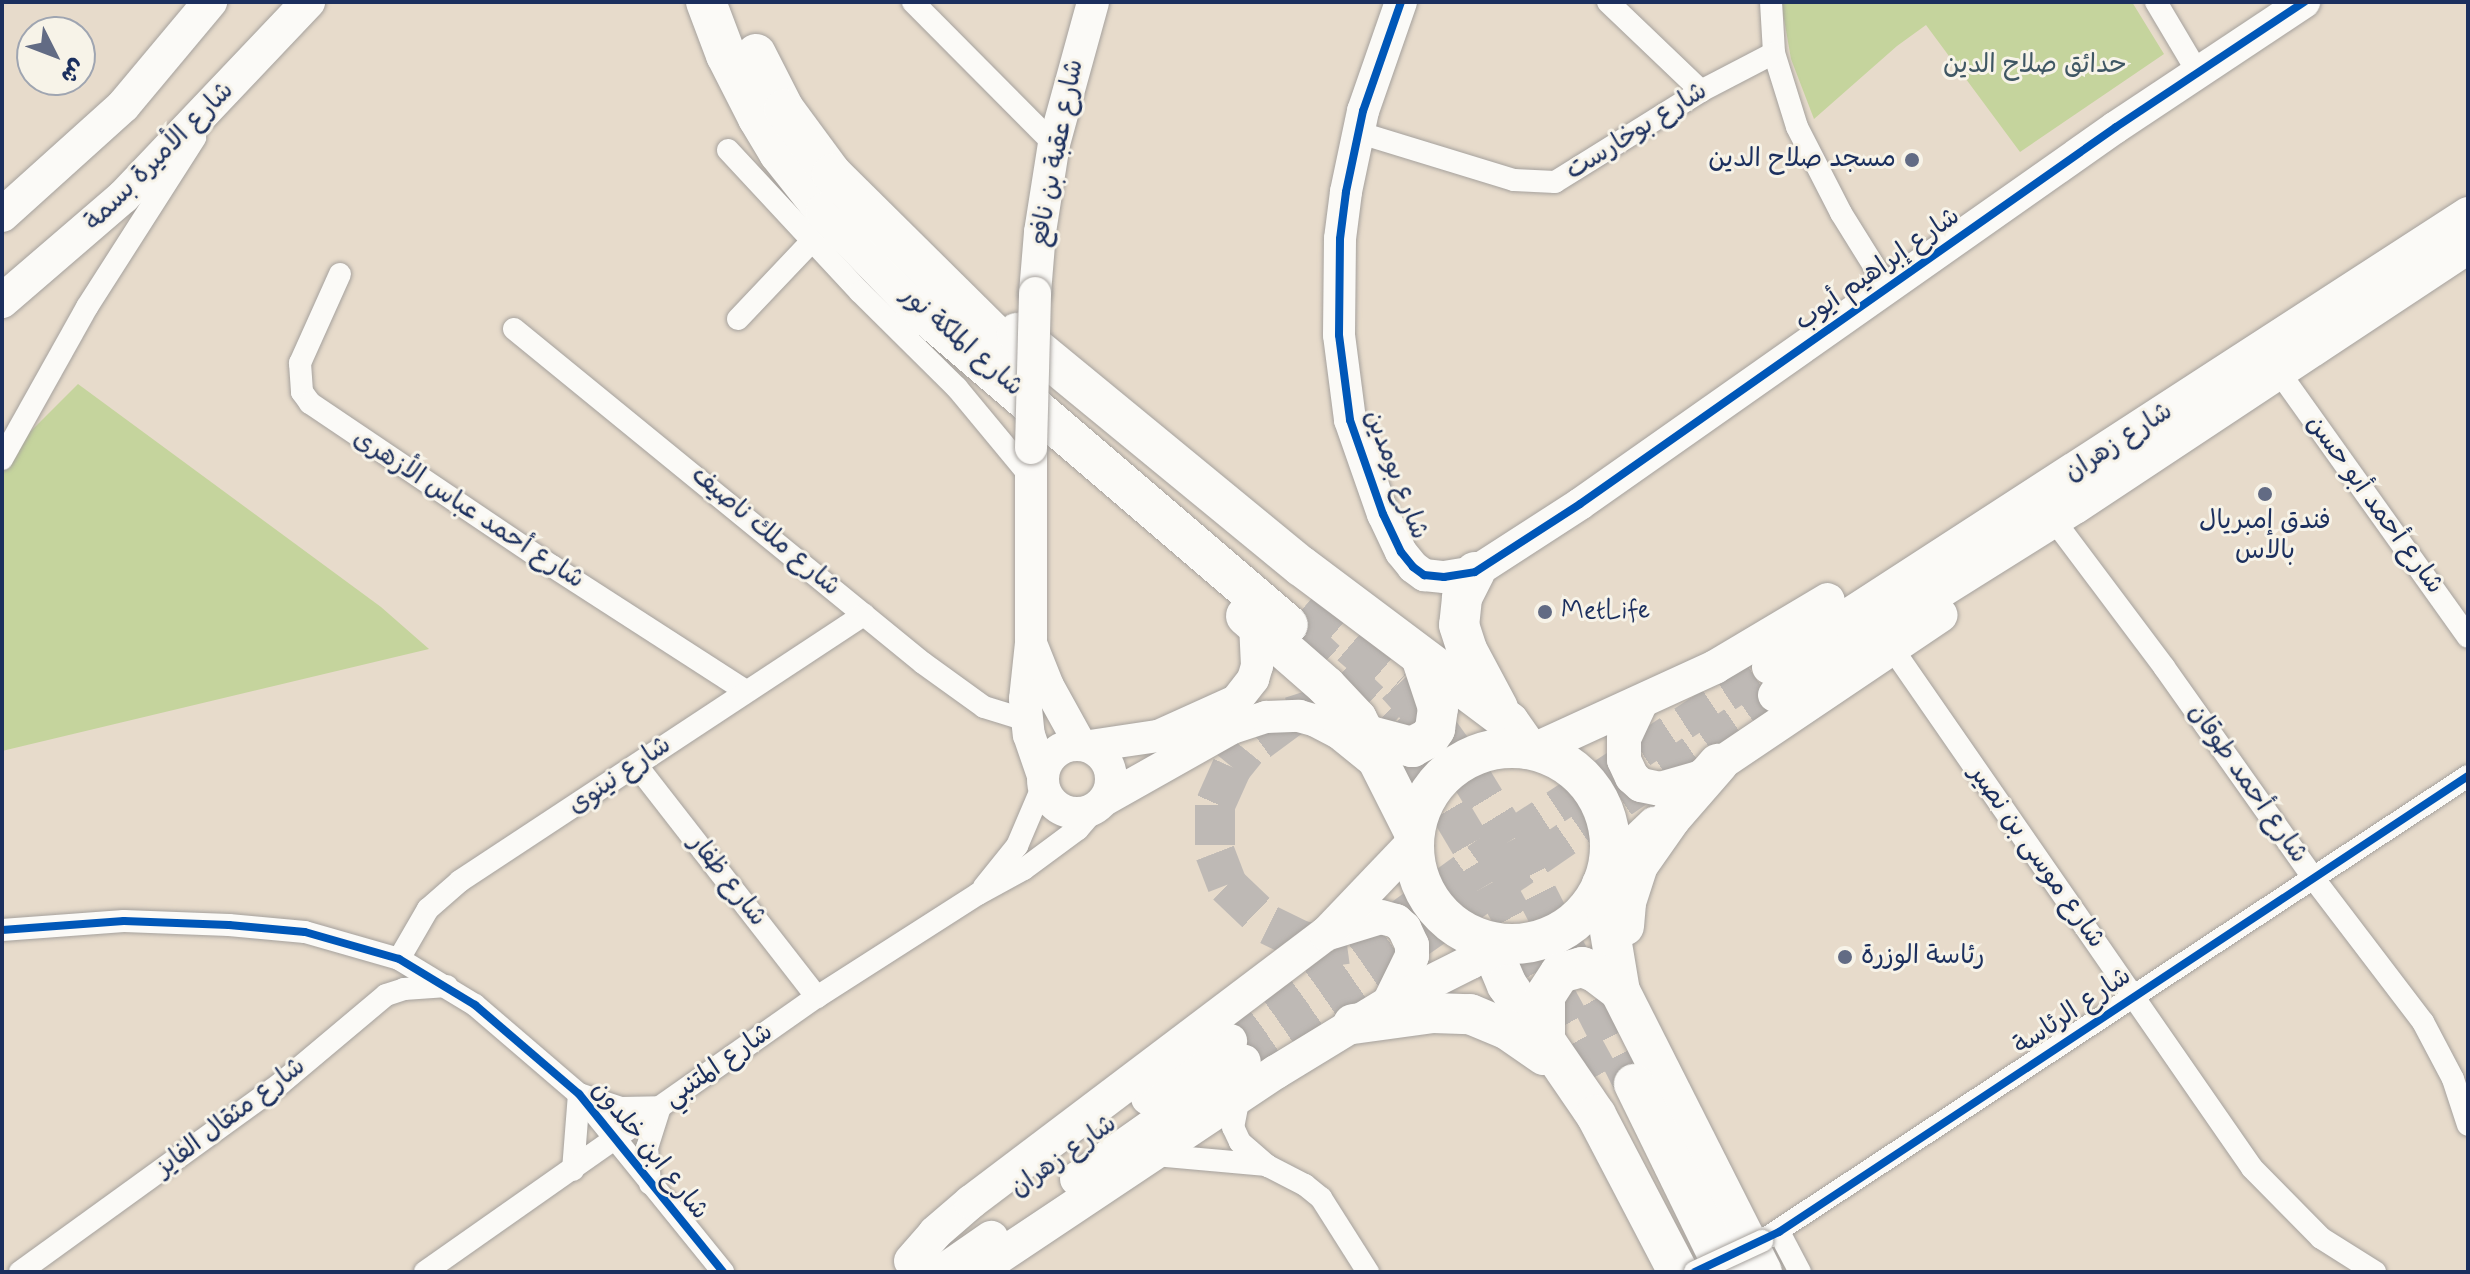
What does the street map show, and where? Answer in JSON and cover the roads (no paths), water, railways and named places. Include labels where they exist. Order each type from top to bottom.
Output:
[{"type":"highway","name":"شارع الملكة نور","points":[[706,2],[745,94],[794,150]]},
{"type":"highway","name":"شارع الملكة نور","points":[[734,2],[794,150],[826,212],[1075,411],[1283,618]]},
{"type":"highway","points":[[1531,750],[1500,715],[1301,566],[979,301],[934,299],[957,357],[1025,425],[1283,618],[1326,686],[1375,751],[1414,838],[1417,877],[1433,906],[1457,929],[1492,943],[1522,944],[1559,932],[1589,907],[1605,876]]},
{"type":"highway","points":[[1475,572],[1462,598],[1459,625],[1467,650],[1500,715]]},
{"type":"highway","points":[[1375,751],[1412,747],[1429,738],[1435,729],[1438,708],[1421,657]]},
{"type":"highway","points":[[1414,838],[1424,802],[1442,776],[1467,759],[1497,749],[1531,750],[1563,762],[1586,781],[1602,807],[1610,837],[1605,876],[1620,991],[1639,1029],[1768,1248]]},
{"type":"highway","points":[[1639,1029],[1627,978],[1624,937],[1626,902],[1638,865],[1707,771]]},
{"type":"highway","points":[[1492,943],[1501,974],[1624,1165],[1678,1272]]},
{"type":"highway","points":[[1555,1054],[1545,996],[1560,973],[1582,967],[1606,979],[1620,991]]},
{"type":"highway","points":[[1353,1024],[1433,1013],[1470,1014],[1555,1054]]},
{"type":"highway","points":[[1702,1272],[1622,1090],[1726,1272]]},
{"type":"main road","points":[[2,215],[123,106],[210,2]]},
{"type":"main road","name":"شارع الأميرة بسمة","points":[[2,301],[82,235],[225,92],[308,2]]},
{"type":"main road","name":"شارع زهران","points":[[2468,214],[2087,463],[1772,681],[2068,519],[2279,372],[2468,247]]},
{"type":"main road","points":[[1531,750],[1641,702],[1768,638],[1969,512],[2033,476],[2050,468],[2087,463]]},
{"type":"main road","points":[[1605,876],[1707,771],[1892,648],[2068,519]]},
{"type":"main road","points":[[1641,702],[1624,738],[1624,760],[1632,777],[1641,785],[1660,789],[1707,771]]},
{"type":"main road","points":[[916,1268],[935,1233],[971,1202],[1326,934],[1414,838]]},
{"type":"main road","points":[[1326,934],[1381,917],[1396,921],[1404,928],[1412,945],[1412,956],[1389,1003]]},
{"type":"main road","points":[[976,1272],[1353,1024],[1458,970],[1492,943]]},
{"type":"main road","name":"شارع زهران","points":[[916,1268],[1237,1051]]},
{"type":"street","points":[[913,2],[1054,144]]},
{"type":"street","name":"شارع عقبة بن نافع","points":[[1043,781],[1026,720],[1025,683],[1031,643],[1030,462],[1035,293],[1040,232],[1054,144],[1093,2]]},
{"type":"street","name":"شارع بومدين","points":[[1401,2],[1357,132],[1344,208],[1338,285],[1340,351],[1350,420],[1383,514],[1407,561],[1429,576],[1475,572]]},
{"type":"street","points":[[1608,2],[1701,91]]},
{"type":"street","points":[[1771,2],[1774,53],[1784,91],[1812,163],[1887,287]]},
{"type":"street","points":[[2156,2],[2197,71]]},
{"type":"street","name":"شارع إبراهيم أيوب","points":[[1475,572],[1580,504],[2197,71],[2304,2]]},
{"type":"street","name":"شارع بوخارست","points":[[1357,132],[1514,180],[1555,182],[1701,91],[1774,53]]},
{"type":"street","points":[[2,459],[87,307],[225,92]]},
{"type":"street","points":[[728,150],[812,241],[1030,462]]},
{"type":"street","points":[[738,319],[812,241]]},
{"type":"street","name":"شارع أحمد عباس الأزهرى","points":[[340,274],[300,363],[302,392],[310,403],[552,566],[746,691]]},
{"type":"street","name":"شارع ملك ناصيف","points":[[514,329],[965,695],[1003,715],[1026,720]]},
{"type":"street","name":"شارع أحمد أبو حسن","points":[[2279,372],[2468,637]]},
{"type":"street","name":"شارع أحمد طوقان","points":[[2068,519],[2164,667],[2314,879],[2461,1075],[2468,1125]]},
{"type":"street","name":"شارع نينوى","points":[[399,959],[423,916],[441,896],[864,615]]},
{"type":"street","points":[[1085,745],[1100,753],[1111,769],[1112,780],[1102,802],[1090,811],[1070,813],[1052,802],[1043,781],[1055,752],[1085,745],[1158,736],[1222,710],[1236,701],[1253,679],[1283,618]]},
{"type":"street","name":"شارع عقبة بن نافع","points":[[1031,643],[1048,686],[1085,745]]},
{"type":"street","name":"شارع موسى بن نصير","points":[[1892,648],[2252,1168],[2321,1238],[2373,1272]]},
{"type":"street","name":"شارع المتنبي","points":[[425,1272],[617,1141],[660,1107],[817,997],[978,894],[1009,879],[1058,845],[1102,802],[1232,728],[1266,717],[1299,716],[1316,721],[1375,751]]},
{"type":"street","name":"شارع ظفار","points":[[637,766],[817,997]]},
{"type":"street","name":"شارع الرئاسة","points":[[1695,1272],[1768,1248],[2132,997],[2468,776]]},
{"type":"street","name":"شارع المتنبي","points":[[978,894],[1017,846],[1043,781]]},
{"type":"street","name":"شارع ابن خلدون","points":[[2,930],[124,921],[229,925],[305,932],[399,959],[448,986],[504,1028],[579,1094],[723,1272]]},
{"type":"street","name":"شارع مثقال الفايز","points":[[20,1272],[280,1084],[386,995],[404,989],[448,986]]},
{"type":"street","points":[[573,1170],[579,1094],[621,1108],[660,1107],[647,1148],[650,1185]]},
{"type":"street","points":[[1239,1097],[1234,1133],[1240,1142],[1268,1166],[1305,1185],[1321,1198],[1368,1272]]},
{"type":"street","points":[[1155,1155],[1268,1166]]},
{"type":"street","points":[[1768,1248],[1800,1272]]},
{"type":"street","points":[[2,1260],[11,1272]]},
{"type":"tunnel","points":[[1305,606],[1397,685],[1440,733],[1464,766],[1510,841],[1634,1084]]},
{"type":"tunnel","points":[[1297,633],[1393,724],[1419,758],[1493,882],[1599,1075]]},
{"type":"tunnel","points":[[1230,1041],[1513,835],[1769,667]]},
{"type":"tunnel","points":[[1244,1061],[1775,695]]},
{"type":"tunnel","points":[[1315,709],[1291,717],[1246,750],[1232,767],[1215,805],[1215,853],[1227,885],[1269,925],[1302,941],[1332,946],[1347,944]]},
{"type":"place","name":"مسجد صلاح الدين","points":[[1912,160]]},
{"type":"place","name":"فندق إمبريال بالاس","points":[[2265,494]]},
{"type":"place","name":"MetLife","points":[[1545,612]]},
{"type":"place","name":"رئاسة الوزرة","points":[[1845,957]]},
{"type":"park label","name":"حدائق صلاح الدين","points":[[2035,66]]}]
